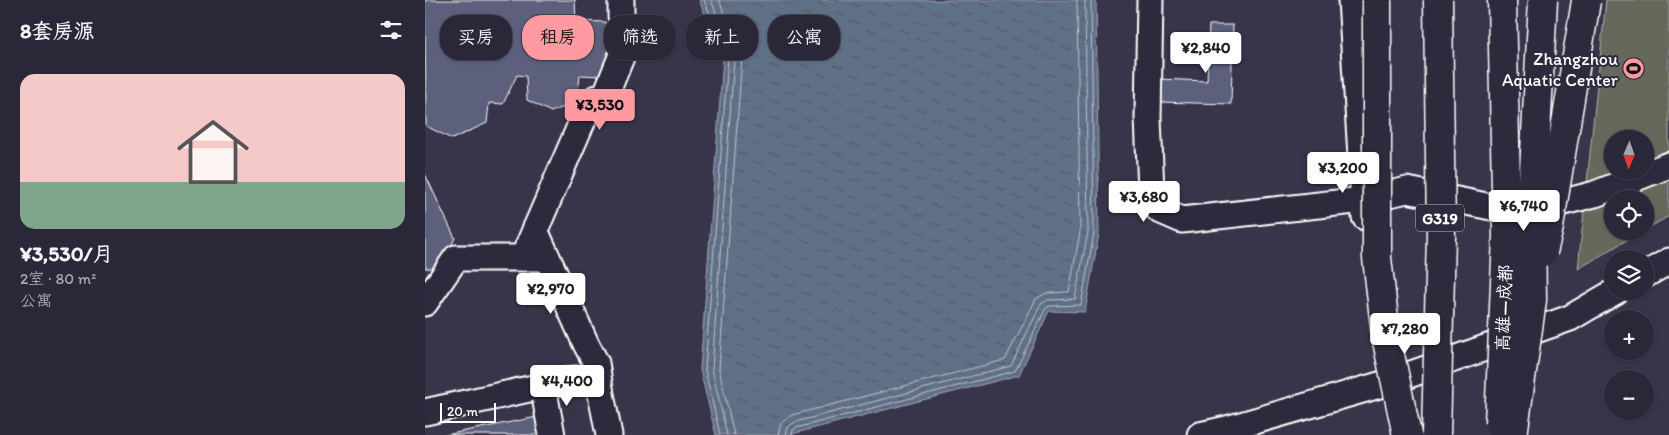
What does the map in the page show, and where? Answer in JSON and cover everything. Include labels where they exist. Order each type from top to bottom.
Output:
[{"type":"highway","points":[[1377,0],[1377,258],[1386,336],[1407,435]]},
{"type":"highway","name":"G319","points":[[1436,435],[1441,235],[1437,0]]},
{"type":"highway","name":"高雄—成都","points":[[1498,435],[1507,236],[1503,0]]},
{"type":"highway","points":[[1532,300],[1531,229],[1543,0]]},
{"type":"highway","points":[[1513,435],[1532,300],[1549,227],[1586,1]]},
{"type":"street","points":[[523,258],[591,100],[605,94],[629,40],[621,16],[621,0]]},
{"type":"street","points":[[1150,0],[1148,116],[1151,192],[1159,210],[1182,220],[1363,200],[1407,190],[1521,213],[1595,194],[1669,165]]},
{"type":"street","points":[[1351,0],[1363,200],[1383,384]]},
{"type":"street","points":[[535,230],[596,363],[609,435]]},
{"type":"street","points":[[425,303],[456,258],[547,258]]},
{"type":"street","points":[[1654,270],[1669,261]]},
{"type":"street","points":[[1200,435],[1383,384],[1570,318],[1604,298]]},
{"type":"street","points":[[574,379],[586,344]]},
{"type":"street","points":[[425,412],[574,379],[590,379],[600,389]]},
{"type":"street","points":[[543,386],[552,435]]},
{"type":"green space","name":"Zhangzhou Aquatic Center","points":[[1606,0],[1669,0],[1669,216],[1654,225],[1654,190],[1604,190],[1604,240],[1627,240],[1610,250],[1604,250],[1604,254],[1578,269]]},
{"type":"water","points":[[699,0],[1096,0],[1099,233],[1085,312],[1049,311],[1019,375],[788,435],[716,435],[700,370],[723,60],[758,60],[758,15],[705,15]]},
{"type":"building","points":[[425,0],[575,0],[576,15],[522,15],[522,60],[594,60],[594,22],[604,22],[604,60],[610,60],[601,76],[580,75],[577,102],[551,112],[527,100],[526,76],[517,75],[503,104],[489,103],[487,123],[452,139],[426,126]]},
{"type":"building","points":[[1209,25],[1233,25],[1231,104],[1157,102],[1158,79],[1207,81]]},
{"type":"building","points":[[425,174],[455,238],[439,269],[425,268]]},
{"type":"building","points":[[537,417],[541,435],[445,435]]},
{"type":"place","name":"Zhangzhou Aquatic Center","points":[[1634,69]]}]
